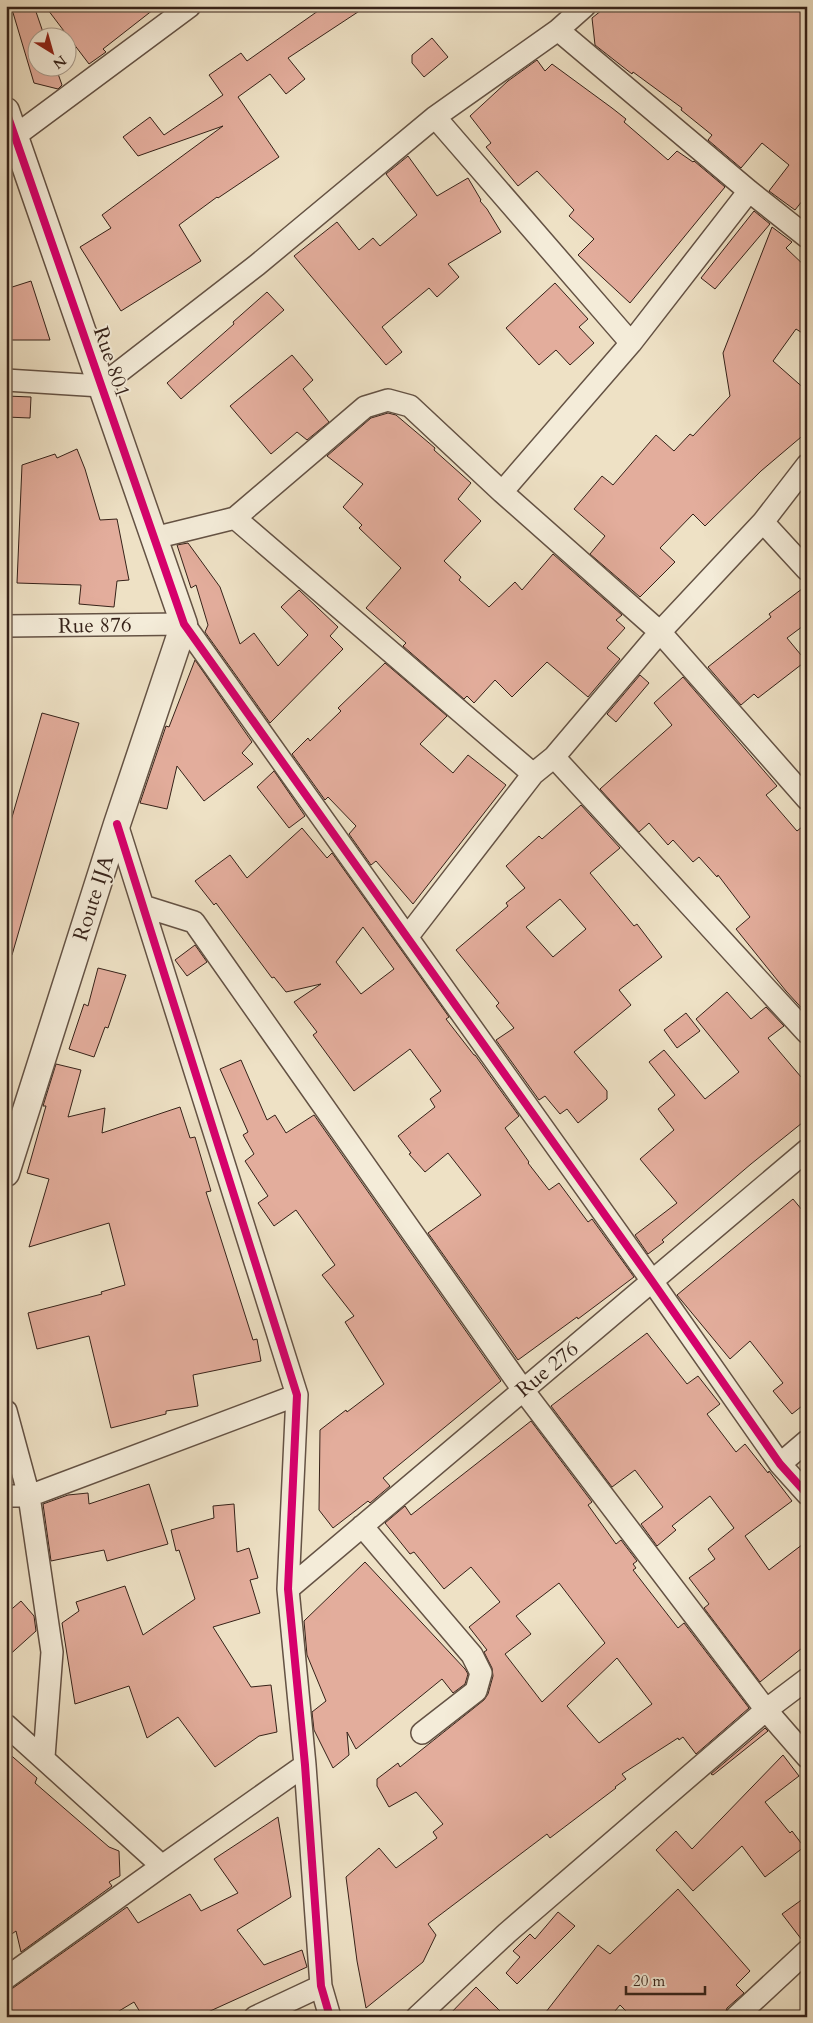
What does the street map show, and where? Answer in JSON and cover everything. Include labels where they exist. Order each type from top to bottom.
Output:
[{"type":"street","points":[[15,136],[190,6]]},
{"type":"street","points":[[6,380],[101,386],[257,265],[435,116],[558,30],[585,6]]},
{"type":"street","points":[[558,30],[749,191],[807,237]]},
{"type":"street","name":"Rue 801","points":[[6,111],[184,624]]},
{"type":"street","points":[[435,116],[632,343]]},
{"type":"street","points":[[502,492],[632,343],[749,191]]},
{"type":"street","points":[[154,538],[235,518],[365,408],[388,400],[410,406],[502,492],[660,632],[807,799]]},
{"type":"street","points":[[408,936],[533,774],[554,757],[660,632],[763,522],[806,467]]},
{"type":"street","points":[[235,518],[533,774]]},
{"type":"street","points":[[763,522],[807,570]]},
{"type":"street","points":[[184,624],[408,936],[780,1464],[807,1494]]},
{"type":"street","name":"Rue 876","points":[[6,626],[184,624]]},
{"type":"street","name":"Route IJA","points":[[6,1173],[117,824],[184,624]]},
{"type":"street","points":[[554,757],[807,1033]]},
{"type":"street","points":[[117,824],[297,1395],[288,1589],[305,1765],[321,1986],[330,2017]]},
{"type":"street","points":[[143,906],[194,922],[522,1390],[766,1710],[807,1757]]},
{"type":"street","name":"Rue 276","points":[[288,1589],[807,1150]]},
{"type":"street","points":[[6,1496],[28,1496],[297,1395]]},
{"type":"street","points":[[6,1411],[28,1496],[52,1652],[44,1757]]},
{"type":"street","points":[[780,1464],[807,1441]]},
{"type":"street","points":[[362,1526],[472,1655],[481,1673],[476,1691],[422,1732]]},
{"type":"street","points":[[417,2017],[507,1932],[766,1710],[807,1679]]},
{"type":"street","points":[[7,1726],[44,1757],[162,1866]]},
{"type":"street","points":[[6,1978],[305,1765]]},
{"type":"street","points":[[736,2017],[807,1952]]},
{"type":"street","points":[[255,2017],[321,1986]]},
{"type":"building","points":[[11,6],[34,6],[42,28],[28,28],[28,63]]},
{"type":"building","points":[[45,6],[158,6],[103,49],[106,52],[89,64],[78,50],[78,28],[62,28]]},
{"type":"building","points":[[325,6],[367,6],[288,58],[305,79],[286,94],[270,74],[238,97],[279,157],[217,197],[179,225],[201,261],[121,311],[80,247],[111,228],[102,215],[223,126],[138,156],[123,137],[150,117],[164,135],[223,95],[209,75],[241,53],[247,61]]},
{"type":"building","points":[[607,6],[807,6],[807,195],[795,210],[769,191],[789,165],[762,143],[741,168],[708,140],[712,135],[681,110],[682,108],[633,72],[632,74],[595,45],[592,18]]},
{"type":"building","points":[[432,38],[448,57],[424,77],[412,63],[412,55]]},
{"type":"building","points":[[537,60],[545,71],[552,64],[612,108],[626,119],[624,122],[668,160],[677,151],[694,161],[725,187],[630,303],[578,255],[594,239],[569,216],[574,210],[537,171],[518,186],[486,147],[491,143],[470,116],[508,81]]},
{"type":"building","points":[[33,78],[60,78],[62,85],[58,89],[34,83]]},
{"type":"building","points":[[408,156],[437,196],[468,178],[480,201],[501,232],[448,264],[459,277],[437,297],[429,288],[382,327],[402,352],[386,365],[294,256],[337,222],[359,250],[373,238],[380,246],[417,215],[386,174]]},
{"type":"building","points":[[754,211],[770,224],[715,289],[701,278]]},
{"type":"building","points":[[772,227],[792,242],[786,248],[807,268],[807,336],[796,329],[773,361],[807,391],[807,432],[761,471],[705,526],[693,514],[660,548],[675,562],[640,597],[590,554],[605,536],[574,509],[602,476],[613,485],[656,435],[674,451],[690,434],[693,436],[730,396],[723,353]]},
{"type":"building","points":[[31,281],[50,340],[6,340],[6,289]]},
{"type":"building","points":[[555,283],[588,319],[579,327],[594,343],[570,365],[556,350],[539,365],[506,328]]},
{"type":"building","points":[[267,292],[284,310],[181,399],[167,383]]},
{"type":"building","points":[[292,355],[313,380],[303,389],[329,422],[307,440],[297,432],[271,454],[230,406]]},
{"type":"building","points":[[6,396],[31,397],[30,418],[6,417]]},
{"type":"building","points":[[388,413],[396,415],[435,448],[434,450],[471,483],[458,499],[481,521],[444,561],[461,577],[459,580],[489,607],[515,582],[522,590],[553,554],[622,615],[616,620],[625,628],[607,648],[620,659],[588,697],[547,662],[512,697],[495,680],[474,703],[467,696],[464,699],[403,646],[406,643],[366,608],[401,568],[359,528],[362,525],[343,507],[363,484],[327,456],[371,418]]},
{"type":"building","points":[[77,449],[100,520],[117,519],[129,580],[117,581],[114,607],[79,604],[81,585],[17,583],[22,465],[55,454],[57,458]]},
{"type":"building","points":[[188,543],[220,587],[240,644],[254,633],[278,666],[308,635],[281,607],[299,590],[338,627],[330,636],[343,649],[270,723],[205,632],[208,625],[196,585],[191,588],[177,545]]},
{"type":"building","points":[[807,585],[807,623],[787,638],[806,661],[758,698],[754,694],[741,705],[708,667],[771,617],[769,614]]},
{"type":"building","points":[[195,660],[252,742],[242,753],[253,764],[204,801],[177,766],[167,809],[140,803],[166,726],[169,727]]},
{"type":"building","points":[[385,663],[447,716],[420,744],[453,773],[468,755],[506,785],[413,904],[376,861],[371,865],[349,834],[356,826],[328,797],[325,800],[292,754],[308,738],[310,741],[341,711],[338,708]]},
{"type":"building","points":[[640,675],[649,683],[616,722],[607,714]]},
{"type":"building","points":[[683,677],[777,786],[766,795],[797,831],[807,823],[807,1014],[736,929],[750,917],[718,875],[717,877],[699,857],[693,862],[673,840],[668,845],[649,823],[639,832],[600,789],[672,725],[654,703]]},
{"type":"building","points":[[42,713],[79,723],[12,955],[6,954],[6,838]]},
{"type":"building","points":[[274,771],[305,816],[289,828],[257,787]]},
{"type":"building","points":[[581,805],[620,848],[590,873],[634,926],[637,924],[662,957],[619,990],[631,1005],[574,1052],[607,1091],[607,1099],[578,1123],[567,1109],[560,1114],[545,1096],[539,1100],[496,1040],[514,1028],[496,1006],[499,1003],[456,950],[508,906],[506,903],[525,888],[506,866],[539,836],[542,839]],"holes":[[[560,899],[586,929],[553,957],[526,927]]]},
{"type":"building","points":[[302,828],[327,858],[332,853],[449,1017],[446,1019],[475,1055],[519,1116],[505,1128],[528,1163],[549,1190],[559,1183],[588,1222],[592,1219],[634,1277],[578,1319],[577,1317],[518,1360],[428,1233],[481,1195],[448,1153],[425,1172],[409,1154],[411,1153],[398,1136],[435,1107],[430,1099],[441,1091],[410,1049],[354,1091],[313,1035],[317,1032],[294,1002],[321,984],[286,992],[274,977],[272,978],[216,903],[214,905],[195,881],[230,855],[247,878]],"holes":[[[363,927],[394,969],[361,994],[336,962]]]},
{"type":"building","points":[[195,945],[207,962],[187,976],[175,960]]},
{"type":"building","points":[[98,968],[126,975],[108,1028],[105,1027],[94,1057],[69,1049],[84,1004],[88,1006]]},
{"type":"building","points":[[727,992],[751,1019],[766,1007],[784,1026],[768,1038],[807,1084],[807,1119],[751,1164],[648,1254],[635,1235],[677,1203],[640,1159],[674,1130],[658,1109],[675,1095],[649,1062],[664,1050],[705,1099],[739,1072],[696,1019]]},
{"type":"building","points":[[686,1013],[700,1031],[677,1048],[664,1030]]},
{"type":"building","points":[[241,1060],[267,1120],[275,1115],[286,1133],[314,1115],[501,1381],[383,1478],[390,1486],[370,1503],[368,1501],[333,1528],[319,1510],[320,1430],[384,1384],[345,1322],[354,1316],[322,1275],[335,1265],[296,1210],[274,1226],[258,1203],[268,1196],[245,1161],[254,1154],[243,1135],[248,1132],[220,1069]]},
{"type":"building","points":[[56,1064],[81,1070],[68,1117],[105,1108],[102,1133],[180,1107],[190,1138],[195,1137],[211,1191],[206,1192],[253,1340],[257,1339],[261,1361],[193,1375],[198,1406],[166,1411],[166,1414],[111,1428],[89,1336],[37,1349],[28,1313],[102,1294],[101,1292],[125,1285],[109,1223],[29,1247],[49,1179],[27,1173],[46,1106],[43,1106]]},
{"type":"building","points":[[793,1199],[807,1216],[807,1402],[792,1414],[773,1391],[783,1383],[750,1341],[730,1359],[677,1295]]},
{"type":"building","points":[[647,1333],[687,1384],[698,1376],[720,1404],[707,1414],[736,1452],[745,1444],[792,1501],[745,1536],[769,1570],[807,1541],[807,1644],[760,1682],[704,1608],[709,1604],[689,1578],[715,1559],[708,1549],[734,1528],[710,1496],[672,1526],[676,1530],[657,1546],[641,1524],[663,1507],[635,1470],[612,1487],[551,1406]]},
{"type":"building","points":[[531,1421],[592,1502],[588,1505],[616,1544],[621,1540],[637,1561],[633,1564],[636,1568],[633,1570],[678,1628],[684,1623],[749,1708],[696,1754],[683,1737],[679,1740],[678,1738],[622,1774],[626,1779],[616,1788],[550,1838],[547,1834],[428,1924],[436,1935],[423,1962],[366,2008],[357,1961],[346,1877],[379,1848],[396,1868],[437,1838],[433,1832],[443,1824],[416,1792],[389,1807],[377,1786],[377,1779],[398,1763],[400,1767],[484,1700],[488,1694],[493,1676],[492,1668],[484,1652],[487,1650],[469,1627],[500,1602],[471,1567],[444,1589],[414,1552],[410,1554],[385,1523],[405,1506],[411,1515]],"holes":[[[559,1583],[605,1643],[542,1702],[505,1654],[531,1634],[516,1616]],[[617,1658],[652,1704],[599,1743],[567,1706]]]},
{"type":"building","points":[[149,1484],[168,1544],[107,1561],[104,1550],[51,1561],[43,1504],[68,1495],[88,1493],[89,1504]]},
{"type":"building","points":[[234,1504],[237,1552],[249,1548],[258,1578],[250,1580],[260,1613],[213,1627],[251,1687],[271,1685],[277,1732],[259,1736],[215,1767],[178,1717],[147,1738],[129,1686],[75,1704],[62,1623],[79,1611],[76,1602],[125,1586],[143,1635],[195,1599],[179,1550],[176,1551],[171,1530],[214,1518],[213,1506]]},
{"type":"building","points":[[365,1562],[468,1674],[465,1684],[453,1693],[442,1679],[356,1749],[347,1732],[349,1755],[333,1768],[314,1730],[312,1712],[326,1701],[307,1655],[304,1621]]},
{"type":"building","points":[[21,1601],[34,1616],[36,1631],[6,1658],[6,1614]]},
{"type":"building","points":[[765,1728],[768,1731],[713,1775],[711,1774]]},
{"type":"building","points":[[6,1751],[37,1778],[35,1783],[109,1847],[119,1851],[120,1876],[109,1882],[112,1886],[21,1952],[16,1931],[6,1938]]},
{"type":"building","points":[[783,1755],[799,1776],[765,1802],[804,1847],[765,1877],[742,1846],[693,1891],[656,1850],[676,1831],[692,1849]]},
{"type":"building","points":[[278,1817],[291,1897],[237,1930],[264,1965],[302,1950],[307,1967],[197,2017],[143,2017],[134,2002],[109,2017],[12,2017],[6,2009],[6,1991],[13,1988],[127,1907],[138,1923],[190,1894],[201,1911],[238,1893],[214,1859]]},
{"type":"building","points":[[678,1889],[750,1971],[736,1985],[744,1993],[727,2008],[724,2017],[632,2017],[620,2005],[610,2017],[542,2017],[598,1945],[610,1954]]},
{"type":"building","points":[[807,1896],[807,1939],[802,1940],[782,1914]]},
{"type":"building","points":[[558,1912],[575,1926],[517,1984],[506,1973],[520,1957],[513,1951],[530,1934],[535,1939]]},
{"type":"building","points":[[476,1987],[506,2017],[447,2017]]},
{"type":"cycle path","points":[[6,111],[184,624],[652,1281],[780,1464],[807,1494]]},
{"type":"cycle path","points":[[117,824],[297,1395],[288,1589],[305,1765],[321,1986],[330,2017]]}]
